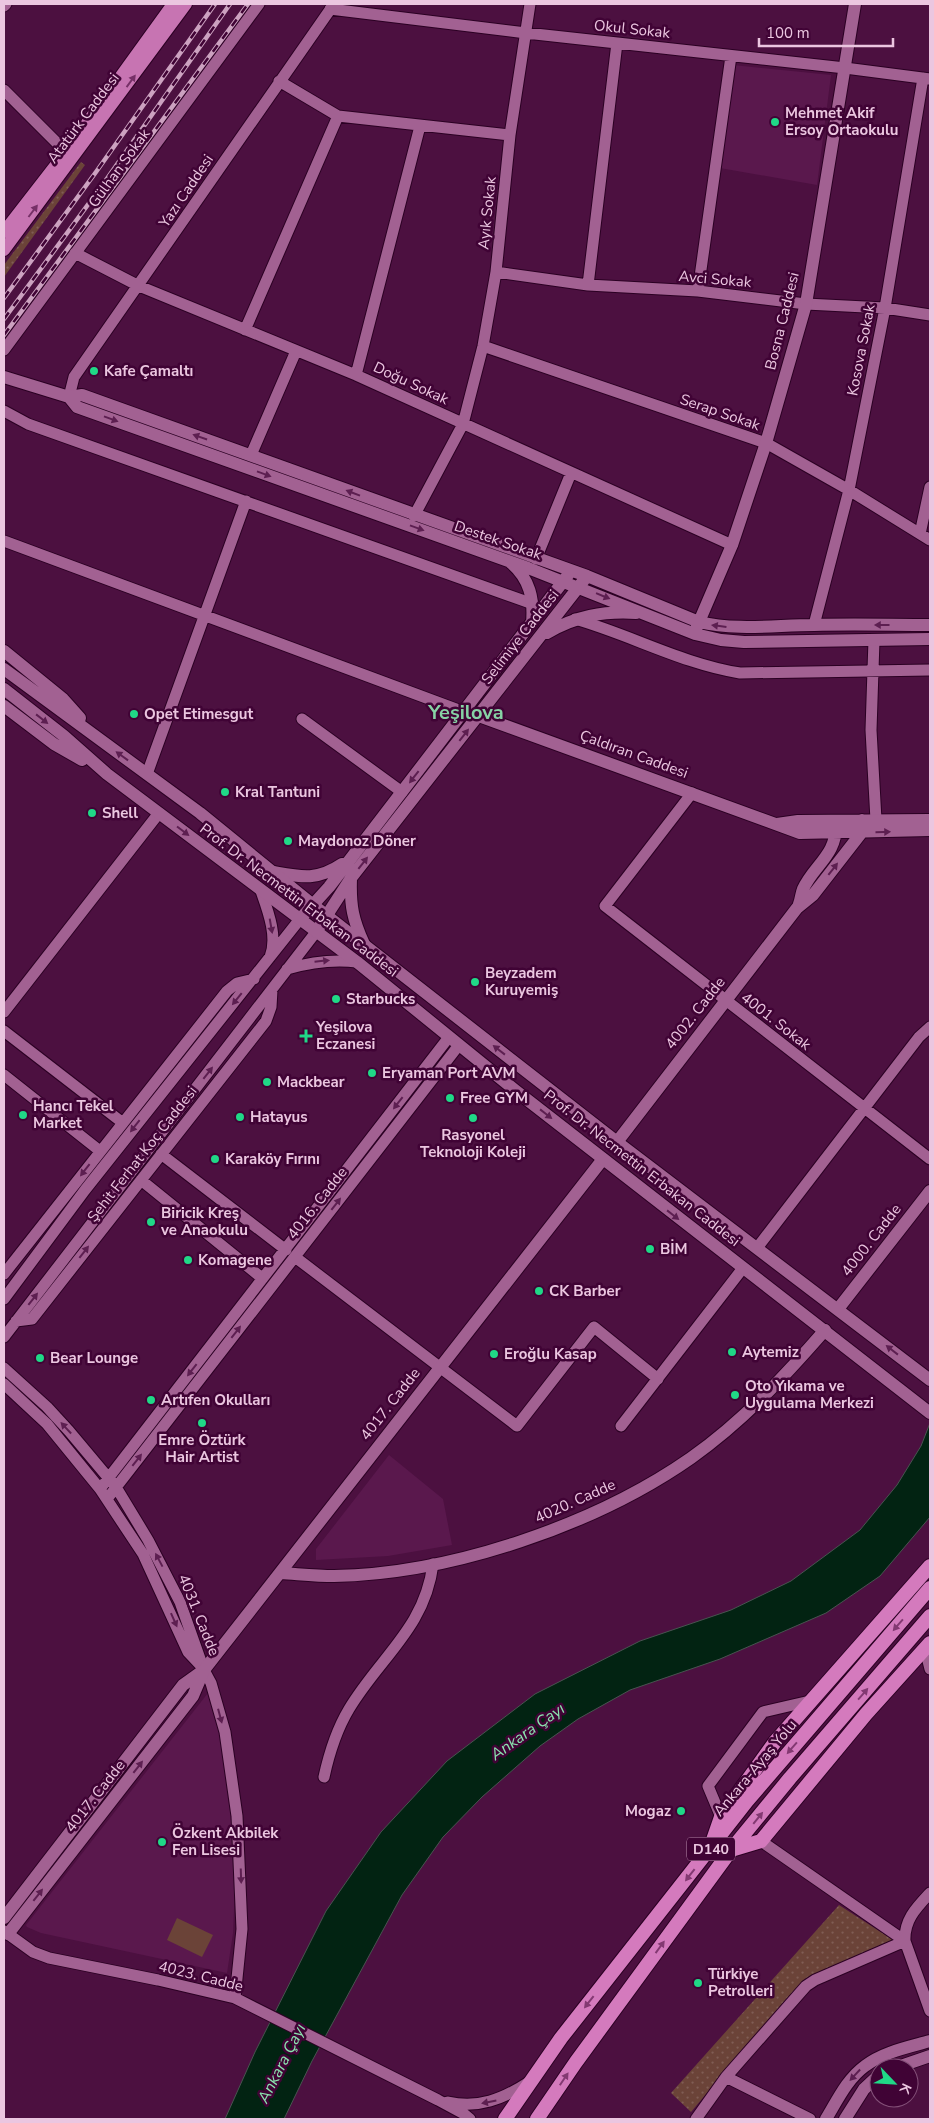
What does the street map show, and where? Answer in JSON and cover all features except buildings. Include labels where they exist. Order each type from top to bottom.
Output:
[{"type":"highway","points":[[708,1852],[721,1817],[775,1742],[930,1566]]},
{"type":"highway","name":"Ankara-Ayaş Yolu","points":[[505,2119],[562,2038],[747,1801],[930,1588]]},
{"type":"highway","name":"D140","points":[[537,2119],[576,2062],[731,1850],[790,1778],[930,1616]]},
{"type":"highway","points":[[731,1850],[761,1841],[866,1714],[927,1646]]},
{"type":"main road","name":"Atatürk Caddesi","points":[[4,232],[66,152],[172,4]]},
{"type":"main road","name":"Atatürk Caddesi","points":[[4,250],[186,4]]},
{"type":"street","name":"Gülhan Sokak","points":[[4,350],[259,4]]},
{"type":"street","name":"Ayık Sokak","points":[[414,516],[463,424],[483,346],[496,272],[510,135],[530,4]]},
{"type":"street","name":"Bosna Caddesi","points":[[697,628],[732,545],[766,443],[806,304],[855,4]]},
{"type":"street","name":"Okul Sokak","points":[[332,6],[526,33],[927,78]]},
{"type":"street","name":"Yazı Caddesi","points":[[69,397],[74,377],[332,6]]},
{"type":"street","points":[[588,285],[617,43]]},
{"type":"street","points":[[698,292],[731,56]]},
{"type":"street","name":"Kosova Sokak","points":[[814,625],[849,490],[927,78]]},
{"type":"street","points":[[279,81],[338,116],[510,135]]},
{"type":"street","points":[[4,90],[66,152]]},
{"type":"street","points":[[245,330],[338,116]]},
{"type":"street","points":[[356,375],[420,126]]},
{"type":"street","name":"Doğu Sokak","points":[[75,253],[139,286],[356,375],[732,545]]},
{"type":"street","name":"Avci Sokak","points":[[496,272],[588,285],[698,292],[806,304],[884,308],[930,315]]},
{"type":"street","name":"Serap Sokak","points":[[483,346],[766,443],[849,490],[930,540]]},
{"type":"street","points":[[251,455],[296,351]]},
{"type":"street","name":"Destek Sokak","points":[[4,377],[69,397],[82,395],[536,559],[567,576]]},
{"type":"street","name":"Destek Sokak","points":[[69,397],[77,407],[511,563],[583,581],[697,628],[721,640],[744,642],[930,639]]},
{"type":"street","points":[[4,411],[28,424],[532,604]]},
{"type":"street","points":[[536,559],[571,473]]},
{"type":"street","points":[[920,534],[930,487]]},
{"type":"street","points":[[147,774],[246,501]]},
{"type":"street","points":[[4,541],[464,712]]},
{"type":"street","points":[[511,563],[525,577],[532,604],[532,623]]},
{"type":"street","name":"Selimiye Caddesi","points":[[300,920],[329,888],[567,576]]},
{"type":"street","name":"Destek Sokak","points":[[583,581],[646,614],[697,628],[717,626],[742,628],[814,625],[930,625]]},
{"type":"street","name":"Selimiye Caddesi","points":[[316,932],[351,878],[583,581]]},
{"type":"street","points":[[541,636],[575,619],[608,612],[646,614]]},
{"type":"street","points":[[575,619],[691,661],[740,673],[930,670]]},
{"type":"street","points":[[874,640],[871,730],[876,820]]},
{"type":"street","points":[[4,651],[63,699],[103,742]]},
{"type":"street","name":"Prof. Dr. Necmettin Erbakan Caddesi","points":[[4,668],[147,774],[617,1142],[930,1380]]},
{"type":"street","name":"Prof. Dr. Necmettin Erbakan Caddesi","points":[[4,689],[64,736],[107,774],[357,962],[603,1159],[928,1411]]},
{"type":"street","points":[[4,706],[54,744],[107,774]]},
{"type":"street","name":"Çaldıran Caddesi","points":[[479,716],[800,833],[836,826]]},
{"type":"street","points":[[302,719],[402,792]]},
{"type":"street","name":"4001. Sokak","points":[[692,793],[605,906],[930,1159]]},
{"type":"street","points":[[4,1012],[159,813]]},
{"type":"street","points":[[862,826],[876,820],[930,820]]},
{"type":"street","points":[[836,826],[930,830]]},
{"type":"street","name":"4002. Cadde","points":[[617,1142],[799,904],[804,889],[826,858],[836,826]]},
{"type":"street","name":"4002. Cadde","points":[[799,904],[813,895],[862,826]]},
{"type":"street","points":[[273,872],[303,877],[318,876],[332,871],[350,858]]},
{"type":"street","points":[[351,878],[350,902],[354,922],[364,944]]},
{"type":"street","name":"Şehit Ferhat Koç Caddesi","points":[[261,891],[267,908],[273,940],[272,951],[268,961]]},
{"type":"street","name":"Şehit Ferhat Koç Caddesi","points":[[4,1299],[85,1190],[300,920]]},
{"type":"street","name":"Şehit Ferhat Koç Caddesi","points":[[4,1337],[316,932]]},
{"type":"street","points":[[288,969],[327,960],[357,962]]},
{"type":"street","points":[[4,1274],[227,991],[237,983],[254,979]]},
{"type":"street","name":"Şehit Ferhat Koç Caddesi","points":[[16,1321],[32,1318],[266,1021],[271,1007],[272,990]]},
{"type":"street","points":[[757,1248],[919,1037],[930,1027]]},
{"type":"street","points":[[4,1031],[123,1123]]},
{"type":"street","name":"4016. Cadde","points":[[107,1499],[290,1253],[454,1041]]},
{"type":"street","points":[[4,1076],[100,1151]]},
{"type":"street","points":[[161,1154],[438,1368],[517,1426],[594,1327],[658,1379]]},
{"type":"street","name":"4017. Cadde","points":[[5,1934],[193,1696],[204,1670],[603,1159]]},
{"type":"street","points":[[141,1180],[262,1278]]},
{"type":"street","name":"4000. Cadde","points":[[838,1309],[930,1191]]},
{"type":"street","name":"4016. Cadde","points":[[100,1489],[262,1278],[290,1253]]},
{"type":"street","points":[[622,1426],[743,1268]]},
{"type":"street","name":"4020. Cadde","points":[[281,1573],[334,1576],[398,1570],[433,1564],[510,1545],[551,1531],[598,1511],[692,1458],[725,1431],[792,1367],[825,1330]]},
{"type":"street","name":"4031. Cadde","points":[[4,1368],[58,1419],[116,1487],[148,1540],[176,1594],[190,1626],[204,1670]]},
{"type":"street","name":"4031. Cadde","points":[[4,1384],[47,1424],[107,1499],[143,1554],[188,1652],[204,1670]]},
{"type":"street","points":[[324,1777],[327,1761],[350,1708],[420,1611],[430,1585],[433,1564]]},
{"type":"street","points":[[927,1646],[930,1668]]},
{"type":"street","points":[[204,1670],[211,1683],[225,1732],[237,1816],[242,1929],[235,1998]]},
{"type":"street","name":"4017. Cadde","points":[[4,1918],[183,1685],[204,1670]]},
{"type":"street","points":[[721,1817],[708,1786],[762,1712],[810,1701]]},
{"type":"street","points":[[761,1841],[905,1941]]},
{"type":"street","points":[[930,1892],[911,1917],[905,1929],[905,1941],[930,2011]]},
{"type":"street","name":"4023. Cadde","points":[[5,1934],[33,1952],[49,1958],[235,1998],[438,2100],[470,2119]]},
{"type":"street","points":[[696,2119],[726,2077],[806,1986],[815,1980],[905,1941]]},
{"type":"street","points":[[826,2119],[851,2079],[865,2065],[884,2056],[930,2040]]},
{"type":"street","points":[[726,2077],[810,2119]]},
{"type":"street","name":"4023. Cadde","points":[[438,2100],[456,2104],[494,2101],[508,2096],[532,2080]]},
{"type":"street","points":[[844,2119],[869,2084]]},
{"type":"shaded area","name":"Mehmet Akif Ersoy Ortaokulu","points":[[733,65],[831,75],[817,185],[720,168]]},
{"type":"shaded area","points":[[81,162],[85,165],[4,277],[4,265]]},
{"type":"shaded area","points":[[389,1455],[443,1499],[452,1545],[388,1556],[316,1560],[316,1549]]},
{"type":"shaded area","name":"Özkent Akbilek Fen Lisesi","points":[[208,1693],[222,1733],[231,1801],[235,1884],[233,1933],[227,1973],[41,1933],[27,1927],[26,1925]]},
{"type":"shaded area","points":[[839,1905],[893,1940],[874,1951],[814,1974],[786,1999],[691,2112],[671,2093]]},
{"type":"shaded area","points":[[177,1918],[213,1935],[202,1957],[167,1940]]},
{"type":"water","name":"Ankara Çayı","points":[[930,1423],[930,1517],[880,1576],[826,1613],[720,1659],[630,1690],[578,1719],[540,1746],[482,1797],[443,1837],[402,1895],[312,2061],[284,2119],[225,2119],[255,2052],[326,1911],[381,1832],[447,1761],[535,1694],[640,1641],[731,1610],[791,1581],[860,1530],[897,1485],[921,1446]]},
{"type":"railway","points":[[4,298],[215,4]]},
{"type":"railway","points":[[4,319],[106,180],[230,4]]},
{"type":"railway","points":[[4,335],[248,4]]},
{"type":"place","name":"Mehmet Akif Ersoy Ortaokulu","points":[[775,122]]},
{"type":"place","name":"Kafe Çamaltı","points":[[94,371]]},
{"type":"place","name":"Opet Etimesgut","points":[[134,714]]},
{"type":"place","name":"Kral Tantuni","points":[[225,792]]},
{"type":"place","name":"Shell","points":[[92,813]]},
{"type":"place","name":"Maydonoz Döner","points":[[288,841]]},
{"type":"place","name":"Beyzadem Kuruyemiş","points":[[475,982]]},
{"type":"place","name":"Starbucks","points":[[336,999]]},
{"type":"place","name":"Yeşilova Eczanesi","points":[[306,1036]]},
{"type":"place","name":"Eryaman Port AVM","points":[[372,1073]]},
{"type":"place","name":"Mackbear","points":[[267,1082]]},
{"type":"place","name":"Free GYM","points":[[450,1098]]},
{"type":"place","name":"Hancı Tekel Market","points":[[23,1115]]},
{"type":"place","name":"Hatayus","points":[[240,1117]]},
{"type":"place","name":"Rasyonel Teknoloji Koleji","points":[[473,1118]]},
{"type":"place","name":"Karaköy Fırını","points":[[215,1159]]},
{"type":"place","name":"Biricik Kreş ve Anaokulu","points":[[151,1222]]},
{"type":"place","name":"BİM","points":[[650,1249]]},
{"type":"place","name":"Komagene","points":[[188,1260]]},
{"type":"place","name":"CK Barber","points":[[539,1291]]},
{"type":"place","name":"Aytemiz","points":[[732,1352]]},
{"type":"place","name":"Eroğlu Kasap","points":[[494,1354]]},
{"type":"place","name":"Bear Lounge","points":[[40,1358]]},
{"type":"place","name":"Oto Yıkama ve Uygulama Merkezi","points":[[735,1395]]},
{"type":"place","name":"Artıfen Okulları","points":[[151,1400]]},
{"type":"place","name":"Emre Öztürk Hair Artist","points":[[202,1423]]},
{"type":"place","name":"Mogaz","points":[[681,1811]]},
{"type":"place","name":"Özkent Akbilek Fen Lisesi","points":[[162,1842]]},
{"type":"place","name":"Türkiye Petrolleri","points":[[698,1983]]},
{"type":"district","name":"Yeşilova","points":[[466,712]]}]
